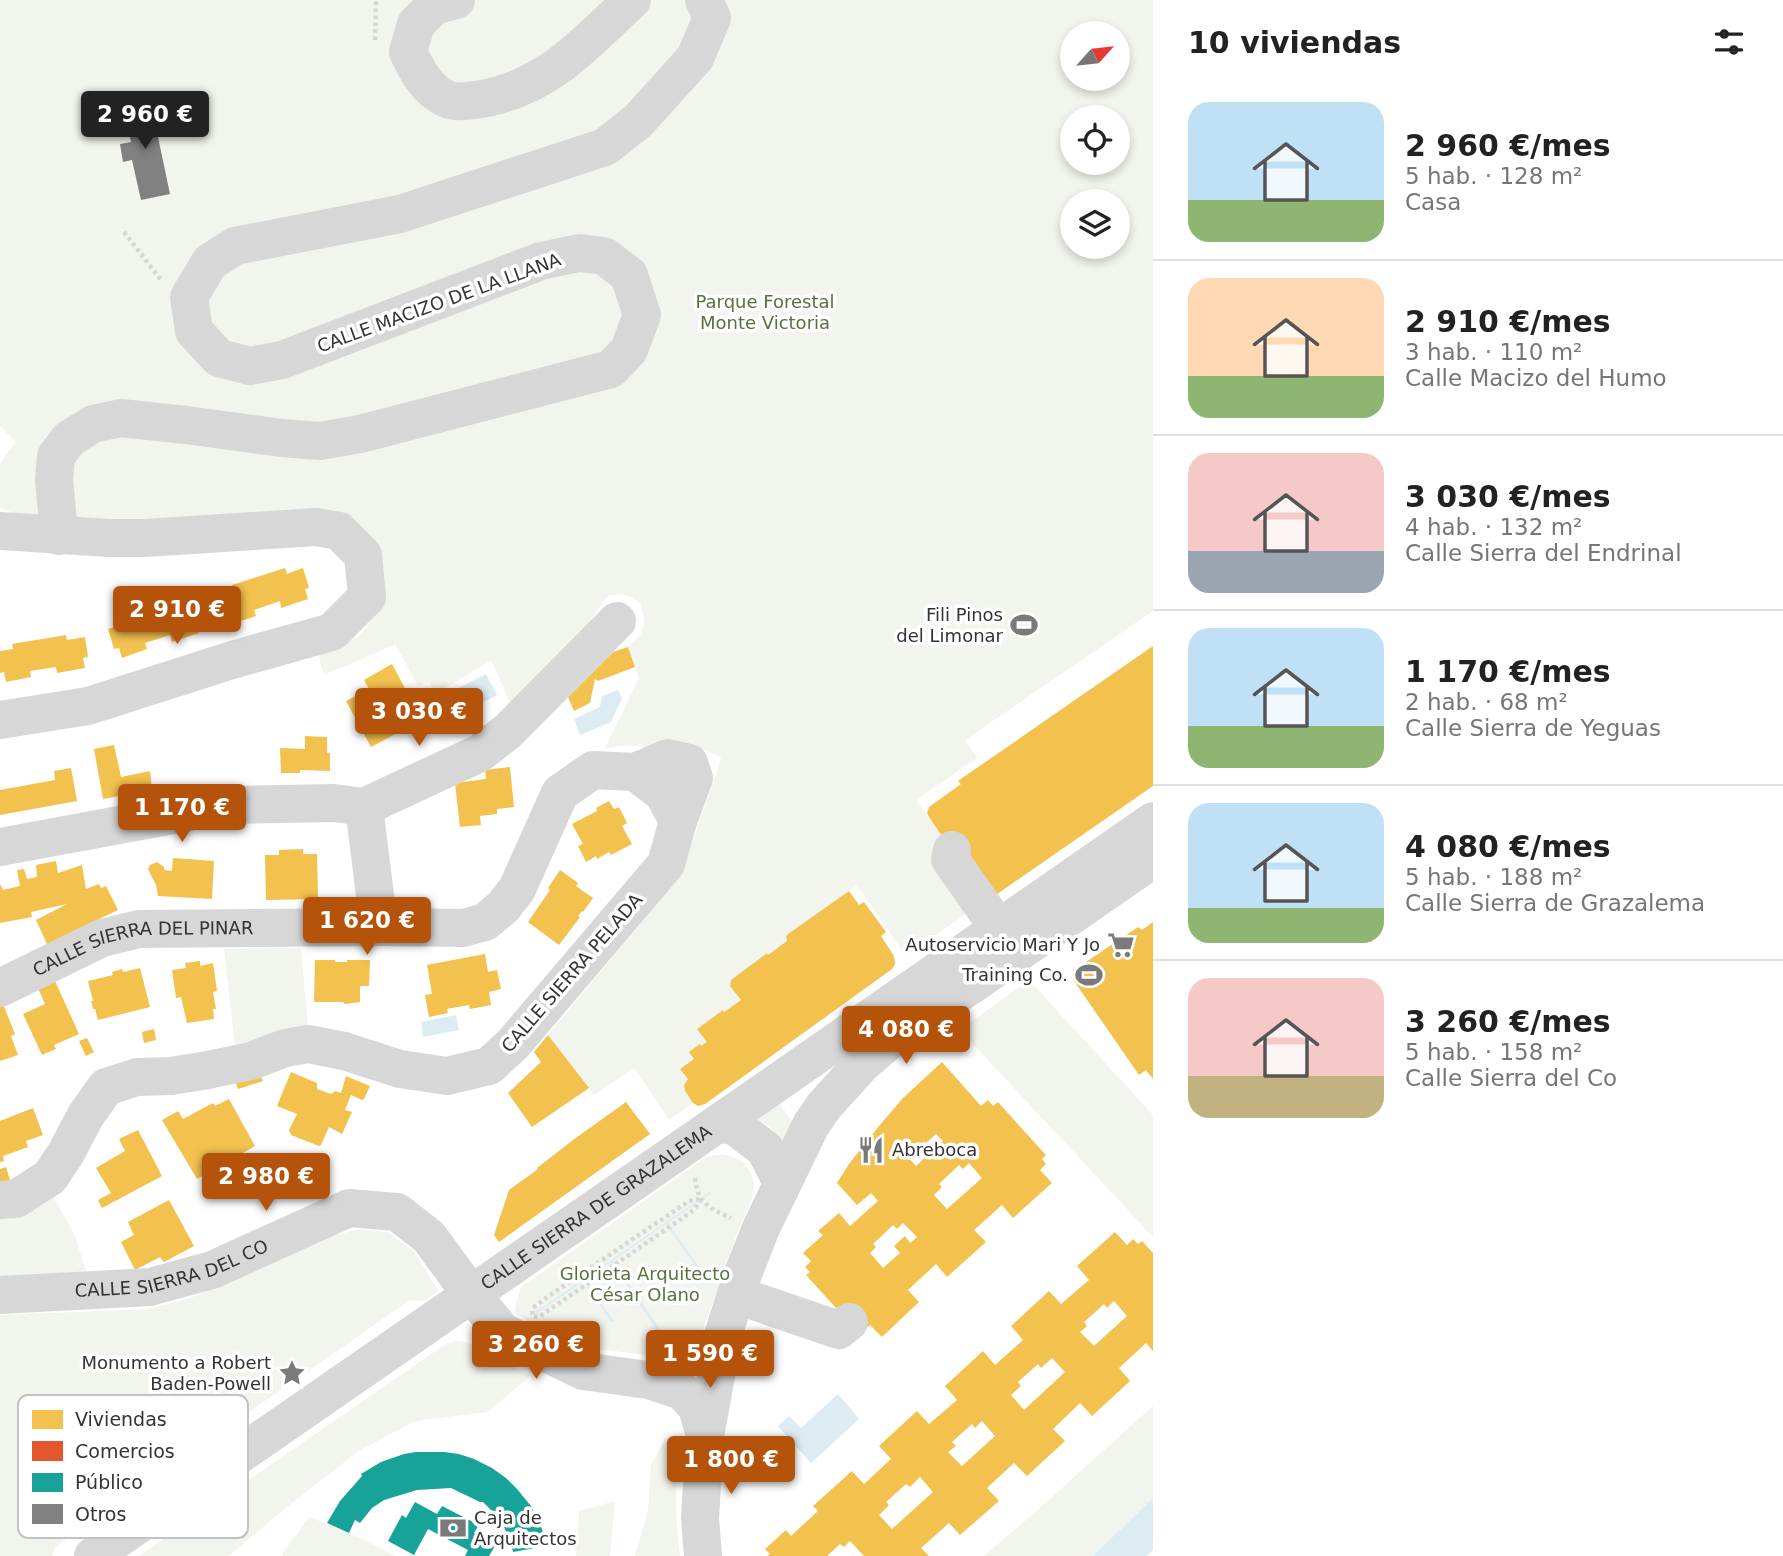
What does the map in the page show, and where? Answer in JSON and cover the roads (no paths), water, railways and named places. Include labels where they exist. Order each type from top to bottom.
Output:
[{"type":"street","points":[[456,0],[434,6],[416,24],[408,52],[430,88],[450,100],[475,100],[502,95],[534,82],[562,65],[632,0]]},
{"type":"street","name":"CALLE MACIZO DE LA LLANA","points":[[59,536],[54,478],[56,456],[69,439],[93,424],[121,418],[320,441],[360,434],[611,369],[629,350],[642,315],[629,275],[604,256],[579,253],[541,261],[282,360],[250,366],[219,358],[194,331],[189,297],[210,262],[235,246],[400,214],[605,147],[638,121],[695,58],[712,18],[704,0]]},
{"type":"street","points":[[0,531],[109,538],[316,527],[339,531],[363,555],[367,597],[332,632],[232,660],[88,706],[0,720]]},
{"type":"street","points":[[0,847],[227,806],[334,803],[364,807],[480,753],[508,731],[617,621]]},
{"type":"street","name":"CALLE SIERRA DEL PINAR","points":[[0,988],[102,938],[139,929],[463,928],[485,922],[503,907],[517,889],[560,793],[593,770],[659,795]]},
{"type":"street","name":"CALLE SIERRA PELADA","points":[[0,1200],[16,1199],[50,1177],[86,1115],[106,1087],[137,1077],[171,1076],[208,1070],[251,1061],[285,1048],[308,1044],[344,1051],[400,1069],[447,1076],[489,1066],[513,1044],[666,864],[659,795]]},
{"type":"street","points":[[364,807],[379,927]]},
{"type":"street","name":"CALLE SIERRA DE GRAZALEMA","points":[[248,1448],[1153,821]]},
{"type":"street","points":[[952,850],[950,859],[999,929]]},
{"type":"street","points":[[724,1332],[761,1228],[811,1125],[824,1106],[862,1064],[903,1029],[973,984],[1153,859]]},
{"type":"street","name":"CALLE SIERRA DE GRAZALEMA","points":[[704,1133],[736,1127],[765,1149],[782,1183]]},
{"type":"street","name":"CALLE SIERRA DEL CO","points":[[0,1295],[150,1287],[212,1270],[349,1208],[397,1212],[429,1237],[503,1332],[583,1371],[648,1380],[681,1391],[697,1407],[705,1436]]},
{"type":"street","points":[[736,1295],[839,1330],[849,1322]]},
{"type":"street","name":"CALLE SIERRA DEL CO","points":[[648,1380],[684,1371],[706,1358],[724,1332]]},
{"type":"street","name":"CALLE SIERRA DEL CO","points":[[703,1556],[700,1518],[705,1436],[724,1332]]},
{"type":"street","name":"CALLE SIERRA DE GRAZALEMA","points":[[93,1556],[119,1538]]},
{"type":"place","name":"Fili Pinos del Limonar","points":[[1024,625]]},
{"type":"place","name":"Autoservicio Mari Y Jo","points":[[1121,945]]},
{"type":"place","name":"Training Co.","points":[[1089,975]]},
{"type":"place","name":"Abreboca","points":[[871,1150]]},
{"type":"place","name":"Monumento a Robert Baden-Powell","points":[[292,1373]]},
{"type":"place","name":"Caja de Arquitectos","points":[[453,1528]]},
{"type":"park label","name":"Parque Forestal Monte Victoria","points":[[765,312]]},
{"type":"park label","name":"Glorieta Arquitecto César Olano","points":[[645,1284]]}]
